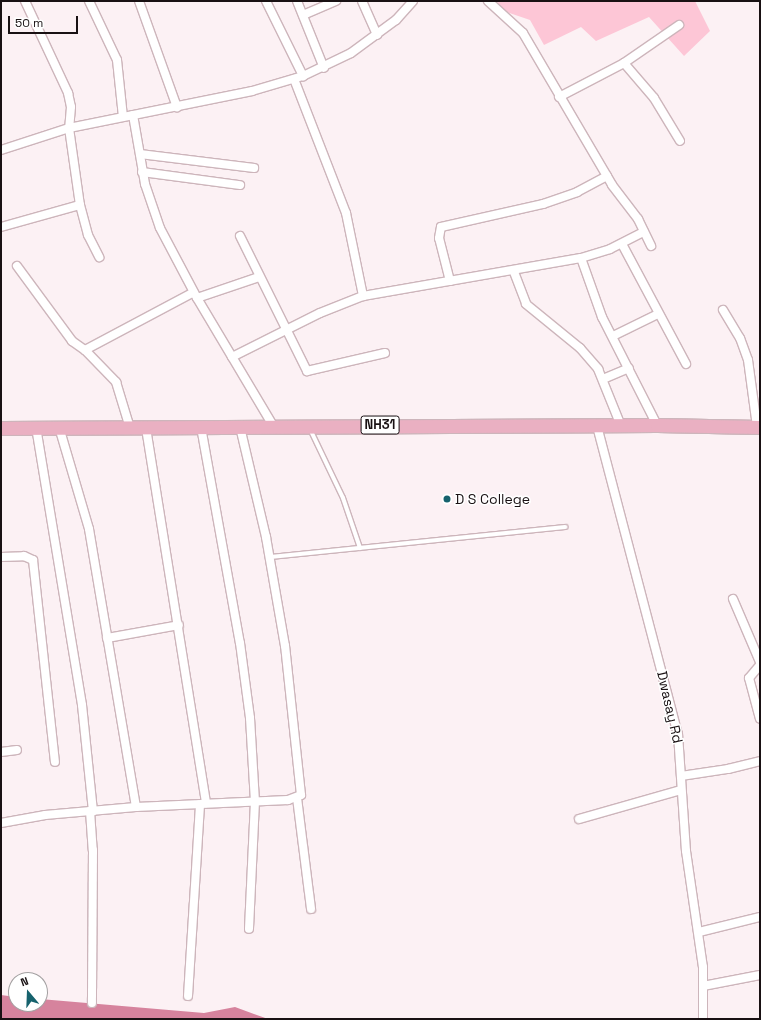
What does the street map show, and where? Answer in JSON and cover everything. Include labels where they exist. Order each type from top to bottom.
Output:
[{"type":"highway","name":"NH31","points":[[1,428],[274,427],[308,425],[657,425],[758,427]]},
{"type":"street","points":[[25,1],[68,93],[71,107],[69,128],[80,205],[88,235],[99,257]]},
{"type":"street","points":[[89,1],[117,60],[123,117]]},
{"type":"street","points":[[139,1],[177,107]]},
{"type":"street","points":[[266,1],[303,76]]},
{"type":"street","points":[[297,1],[324,68]]},
{"type":"street","points":[[303,16],[336,1]]},
{"type":"street","points":[[362,1],[377,35]]},
{"type":"street","points":[[1,150],[69,128],[252,91],[303,76],[324,68],[377,35],[396,20],[413,1]]},
{"type":"street","points":[[488,1],[520,29],[607,176],[637,216],[651,246]]},
{"type":"street","points":[[559,97],[624,63],[678,25]]},
{"type":"street","points":[[624,63],[654,98],[680,141]]},
{"type":"street","points":[[294,79],[346,213],[363,296]]},
{"type":"street","points":[[133,115],[142,172],[160,228],[196,295],[274,427]]},
{"type":"street","points":[[140,154],[254,168]]},
{"type":"street","points":[[142,172],[240,185]]},
{"type":"street","points":[[450,281],[439,238],[441,227],[543,204],[577,192],[607,176]]},
{"type":"street","points":[[1,227],[80,205]]},
{"type":"street","points":[[232,357],[285,330],[363,296],[514,272],[581,258],[622,244],[644,232]]},
{"type":"street","points":[[240,236],[285,330],[307,371],[321,370],[385,353]]},
{"type":"street","points":[[622,244],[686,364]]},
{"type":"street","points":[[581,258],[594,297],[657,425]]},
{"type":"street","points":[[17,266],[72,342],[85,350],[116,382],[130,428]]},
{"type":"street","points":[[514,272],[526,304],[580,348],[603,379],[620,426]]},
{"type":"street","points":[[85,350],[196,295],[259,277]]},
{"type":"street","points":[[723,310],[740,338],[748,360],[758,427]]},
{"type":"street","points":[[613,336],[658,314]]},
{"type":"street","points":[[603,379],[629,368]]},
{"type":"street","name":"Dwasay Rd","points":[[596,426],[678,734],[686,851],[698,932],[703,986],[703,1019]]},
{"type":"street","points":[[36,427],[84,712],[92,811],[92,1004]]},
{"type":"street","points":[[59,427],[88,529],[136,807]]},
{"type":"street","points":[[201,427],[244,672],[250,718],[255,801],[249,929]]},
{"type":"street","points":[[1,823],[45,815],[136,807],[297,798],[302,792],[285,646],[270,557],[240,427]]},
{"type":"street","points":[[146,428],[179,625],[203,804],[188,996]]},
{"type":"street","points":[[1,557],[24,556],[33,560],[54,762]]},
{"type":"street","points":[[733,599],[760,663],[749,678],[760,719]]},
{"type":"street","points":[[107,638],[179,625]]},
{"type":"street","points":[[1,752],[17,750]]},
{"type":"street","points":[[681,776],[728,769],[760,761]]},
{"type":"street","points":[[579,819],[681,790]]},
{"type":"street","points":[[297,798],[311,909]]},
{"type":"street","points":[[698,932],[760,917]]},
{"type":"street","points":[[703,986],[760,975]]},
{"type":"lane","points":[[308,425],[343,498],[360,548]]},
{"type":"lane","points":[[270,557],[565,527]]},
{"type":"shaded area","points":[[497,1],[695,1],[710,31],[684,56],[649,17],[596,41],[581,27],[544,45],[530,20],[504,11]]},
{"type":"shaded area","points":[[1,995],[8,996],[8,1012],[48,1012],[48,1000],[204,1013],[235,1007],[268,1019],[1,1019]]},
{"type":"place","name":"D S College","points":[[447,499]]}]
